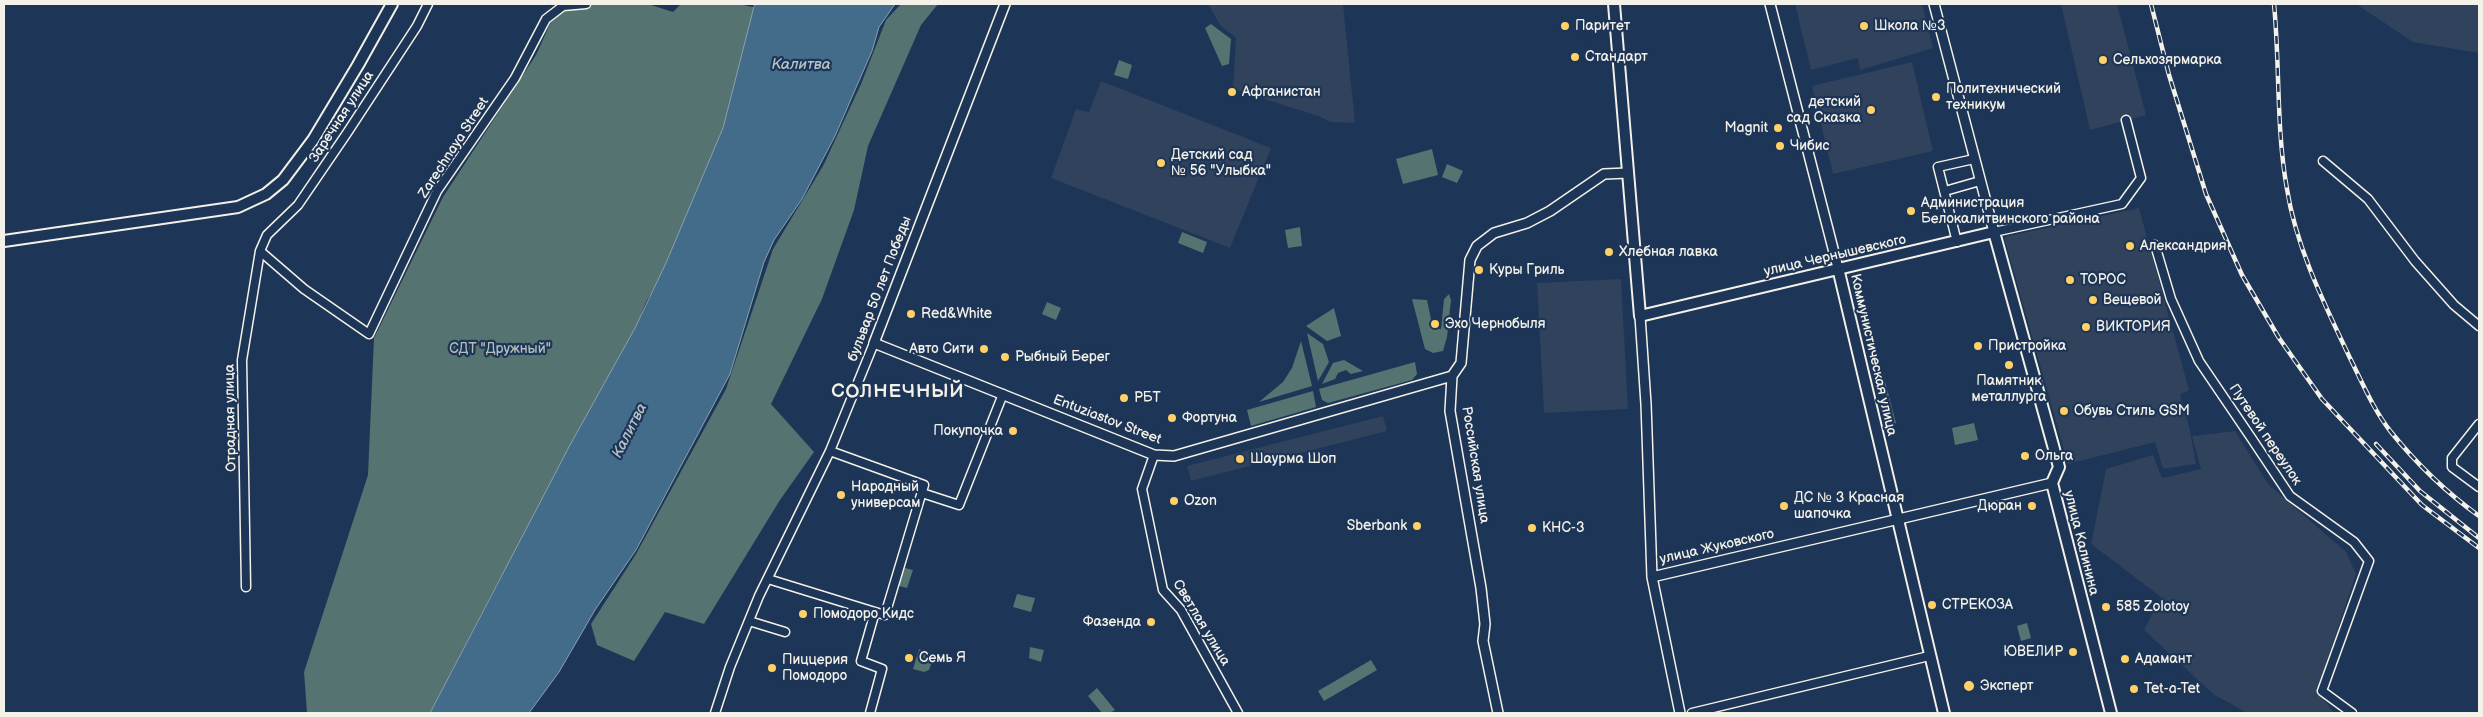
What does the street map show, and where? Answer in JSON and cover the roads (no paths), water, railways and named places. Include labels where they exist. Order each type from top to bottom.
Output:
[{"type":"main road","points":[[4,240],[238,207],[266,194],[283,180],[313,140],[392,4]]},
{"type":"main road","points":[[1614,4],[1640,316]]},
{"type":"main road","name":"улица Чернышевского","points":[[1640,316],[1994,232]]},
{"type":"main road","name":"улица Калинина","points":[[1994,232],[2059,467],[2052,483],[2111,713]]},
{"type":"main road","name":"Коммунистическая улица","points":[[1838,268],[1896,518],[1944,713]]},
{"type":"street","name":"Заречная улица","points":[[267,235],[298,205],[417,26],[428,4]]},
{"type":"street","name":"Zarechnaya Street","points":[[260,251],[304,288],[369,334],[437,191],[515,78],[546,19],[564,6],[586,4]]},
{"type":"street","name":"бульвар 50 лет Победы","points":[[715,713],[749,621],[830,451],[874,343],[1005,4]]},
{"type":"street","name":"Коммунистическая улица","points":[[1770,4],[1838,268]]},
{"type":"street","name":"улица Калинина","points":[[1934,4],[1994,232]]},
{"type":"street","name":"улица Чернышевского","points":[[1994,232],[2122,204],[2141,178],[2126,120]]},
{"type":"street","points":[[1957,242],[1938,167],[1974,159]]},
{"type":"street","points":[[2323,161],[2368,199],[2415,261],[2454,304],[2479,326]]},
{"type":"street","name":"Российская улица","points":[[1498,713],[1483,641],[1485,624],[1481,588],[1450,411],[1452,376],[1461,363],[1470,260],[1477,246],[1494,233],[1527,223],[1550,211],[1604,174],[1628,174]]},
{"type":"street","points":[[1945,191],[1980,181]]},
{"type":"street","name":"Отрадная улица","points":[[246,587],[242,360],[260,251],[267,235]]},
{"type":"street","name":"Путевой переулок","points":[[2155,245],[2172,299],[2199,361],[2290,496],[2354,542],[2369,561],[2322,691],[2352,713]]},
{"type":"street","points":[[1640,316],[1646,404],[1652,577],[1680,713]]},
{"type":"street","name":"Entuziastov Street","points":[[874,343],[1154,455],[1174,456],[1452,376]]},
{"type":"street","points":[[922,493],[959,505],[1003,394]]},
{"type":"street","points":[[2479,424],[2452,458],[2452,467],[2479,487]]},
{"type":"street","points":[[768,579],[885,615],[924,485],[830,451]]},
{"type":"street","name":"Светлая улица","points":[[1154,455],[1142,489],[1164,590],[1181,610],[1238,713]]},
{"type":"street","name":"улица Жуковского","points":[[1652,577],[1896,518],[2052,483]]},
{"type":"street","points":[[870,713],[882,669],[861,661],[875,612]]},
{"type":"street","points":[[749,621],[785,632]]},
{"type":"street","points":[[1692,713],[1930,656]]},
{"type":"water","name":"Калитва","points":[[755,4],[895,4],[879,27],[872,51],[835,136],[802,199],[774,240],[764,262],[730,374],[636,550],[595,610],[559,672],[529,713],[430,713],[570,445],[635,328],[666,263],[723,128]]},
{"type":"railway","points":[[2151,4],[2169,75],[2206,194],[2242,275],[2279,338],[2322,399],[2422,505],[2479,548]]},
{"type":"railway","points":[[2274,4],[2281,143],[2287,189],[2297,232],[2312,274],[2363,385],[2373,405],[2391,432],[2432,477],[2479,516]]},
{"type":"railway","points":[[2376,444],[2420,491],[2479,538]]},
{"type":"place","name":"Паритет","points":[[1565,26]]},
{"type":"place","name":"Школа №3","points":[[1864,26]]},
{"type":"place","name":"Стандарт","points":[[1575,57]]},
{"type":"place","name":"Сельхозярмарка","points":[[2103,60]]},
{"type":"place","name":"Афганистан","points":[[1232,92]]},
{"type":"place","name":"Политехнический техникум","points":[[1936,97]]},
{"type":"place","name":"детский сад Сказка","points":[[1871,110]]},
{"type":"place","name":"Magnit","points":[[1778,128]]},
{"type":"place","name":"Чибис","points":[[1780,146]]},
{"type":"place","name":"Детский сад № 56 \"Улыбка\"","points":[[1161,163]]},
{"type":"place","name":"Администрация Белокалитвинского района","points":[[1911,211]]},
{"type":"place","name":"Александрия","points":[[2130,246]]},
{"type":"place","name":"Хлебная лавка","points":[[1609,252]]},
{"type":"place","name":"Куры Гриль","points":[[1479,270]]},
{"type":"place","name":"ТОРОС","points":[[2070,280]]},
{"type":"place","name":"Вещевой","points":[[2093,300]]},
{"type":"place","name":"Red&White","points":[[911,314]]},
{"type":"place","name":"Эхо Чернобыля","points":[[1435,324]]},
{"type":"place","name":"ВИКТОРИЯ","points":[[2086,327]]},
{"type":"place","name":"Пристройка","points":[[1978,346]]},
{"type":"place","name":"Авто Сити","points":[[984,349]]},
{"type":"place","name":"Рыбный Берег","points":[[1005,357]]},
{"type":"place","name":"Памятник металлурга","points":[[2009,365]]},
{"type":"place","name":"РБТ","points":[[1124,398]]},
{"type":"place","name":"Обувь Стиль GSM","points":[[2064,411]]},
{"type":"place","name":"Фортуна","points":[[1172,418]]},
{"type":"place","name":"Покупочка","points":[[1013,431]]},
{"type":"place","name":"Ольга","points":[[2025,456]]},
{"type":"place","name":"Шаурма Шоп","points":[[1240,459]]},
{"type":"place","name":"Народный универсам","points":[[841,495]]},
{"type":"place","name":"Ozon","points":[[1174,501]]},
{"type":"place","name":"ДС № 3 Красная шапочка","points":[[1784,506]]},
{"type":"place","name":"Дюран","points":[[2032,506]]},
{"type":"place","name":"Sberbank","points":[[1417,526]]},
{"type":"place","name":"КНС-3","points":[[1532,528]]},
{"type":"place","name":"СТРЕКОЗА","points":[[1932,605]]},
{"type":"place","name":"585 Zolotoy","points":[[2106,607]]},
{"type":"place","name":"Помодоро Кидс","points":[[803,614]]},
{"type":"place","name":"Фазенда","points":[[1151,622]]},
{"type":"place","name":"ЮВЕЛИР","points":[[2073,652]]},
{"type":"place","name":"Семь Я","points":[[909,658]]},
{"type":"place","name":"Адамант","points":[[2125,659]]},
{"type":"place","name":"Пиццерия Помодоро","points":[[772,668]]},
{"type":"place","name":"Эксперт","points":[[1969,686]]},
{"type":"place","name":"Tet-a-Tet","points":[[2134,689]]},
{"type":"district","name":"СОЛНЕЧНЫЙ","points":[[898,392]]},
{"type":"park label","name":"СДТ \"Дружный\"","points":[[500,349]]}]
